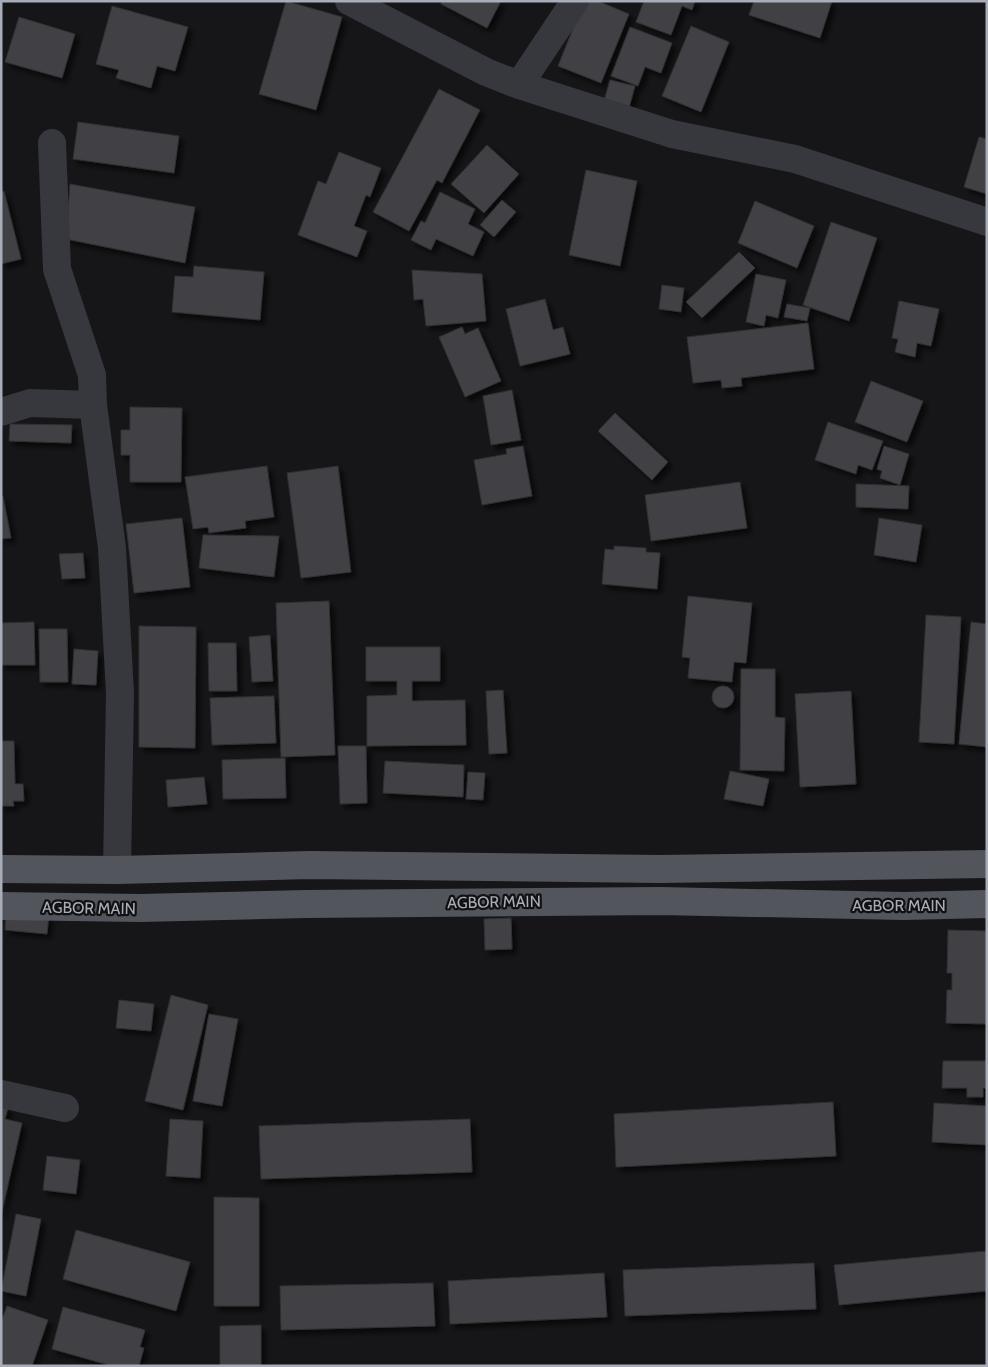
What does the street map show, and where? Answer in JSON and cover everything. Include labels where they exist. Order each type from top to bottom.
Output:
[{"type":"main road","name":"AGBOR MAIN","points":[[1,869],[117,870],[310,865],[670,869],[987,864]]},
{"type":"main road","name":"AGBOR MAIN","points":[[1,906],[140,908],[306,904],[614,901],[904,906],[987,904]]},
{"type":"street","points":[[349,1],[486,72],[519,85],[672,134],[794,159],[987,222]]},
{"type":"street","points":[[519,85],[575,1]]},
{"type":"street","points":[[52,143],[57,269],[92,375],[93,405],[112,548],[120,693],[117,870]]},
{"type":"street","points":[[1,412],[30,403],[93,405]]},
{"type":"street","points":[[1,1094],[64,1108]]},
{"type":"building","points":[[286,1],[342,17],[316,110],[259,94]]},
{"type":"building","points":[[442,1],[501,1],[487,28],[441,4]]},
{"type":"building","points":[[584,1],[598,1],[629,14],[601,83],[558,66]]},
{"type":"building","points":[[644,1],[695,1],[692,10],[682,6],[671,35],[636,22]]},
{"type":"building","points":[[754,1],[832,1],[820,38],[749,15]]},
{"type":"building","points":[[112,6],[188,27],[175,71],[157,66],[151,88],[116,78],[119,70],[96,64]]},
{"type":"building","points":[[19,17],[75,34],[62,78],[5,62]]},
{"type":"building","points":[[691,26],[729,42],[701,112],[662,96]]},
{"type":"building","points":[[630,27],[672,43],[661,73],[645,67],[638,86],[611,76]]},
{"type":"building","points":[[610,80],[635,86],[629,108],[604,101]]},
{"type":"building","points":[[439,89],[480,110],[442,183],[437,180],[409,231],[373,212]]},
{"type":"building","points":[[78,122],[179,136],[174,173],[73,159]]},
{"type":"building","points":[[979,137],[987,139],[987,194],[964,187]]},
{"type":"building","points":[[487,145],[519,174],[484,213],[451,184]]},
{"type":"building","points":[[339,152],[381,168],[370,197],[366,195],[354,226],[367,231],[357,257],[298,235],[318,181],[326,184]]},
{"type":"building","points":[[586,170],[637,181],[620,266],[569,255]]},
{"type":"building","points":[[70,184],[195,207],[185,263],[66,239]]},
{"type":"building","points":[[4,191],[21,259],[1,264],[1,192]]},
{"type":"building","points":[[440,192],[475,209],[468,224],[484,232],[473,256],[436,239],[431,250],[411,240],[421,221],[425,223]]},
{"type":"building","points":[[502,200],[516,212],[494,237],[480,225]]},
{"type":"building","points":[[755,201],[814,226],[797,268],[738,243]]},
{"type":"building","points":[[831,222],[877,238],[849,321],[803,305]]},
{"type":"building","points":[[739,252],[755,268],[702,318],[686,302]]},
{"type":"building","points":[[194,266],[264,272],[260,320],[172,312],[175,276],[193,277]]},
{"type":"building","points":[[412,270],[482,274],[486,321],[426,326],[423,299],[414,300]]},
{"type":"building","points":[[756,274],[786,280],[778,318],[766,315],[764,326],[746,322]]},
{"type":"building","points":[[662,285],[684,288],[681,312],[659,309]]},
{"type":"building","points":[[545,299],[553,330],[563,327],[570,354],[520,366],[506,309]]},
{"type":"building","points":[[899,301],[939,309],[931,346],[917,343],[915,357],[895,352],[898,339],[892,338]]},
{"type":"building","points":[[787,304],[810,308],[807,321],[784,317]]},
{"type":"building","points":[[808,323],[814,369],[741,378],[742,386],[722,388],[721,380],[693,383],[687,337]]},
{"type":"building","points":[[462,327],[465,334],[478,328],[501,381],[465,397],[439,337]]},
{"type":"building","points":[[871,381],[923,401],[907,442],[855,422]]},
{"type":"building","points":[[512,390],[521,440],[491,445],[483,396]]},
{"type":"building","points":[[130,407],[182,408],[181,482],[130,482],[130,455],[121,455],[121,430],[130,430]]},
{"type":"building","points":[[615,413],[668,462],[652,480],[598,431]]},
{"type":"building","points":[[828,422],[883,441],[872,470],[858,465],[856,474],[815,460]]},
{"type":"building","points":[[10,424],[72,425],[71,443],[9,441]]},
{"type":"building","points":[[523,446],[532,496],[482,505],[474,460],[507,454],[506,449]]},
{"type":"building","points":[[884,446],[909,454],[900,485],[880,478],[882,471],[877,469]]},
{"type":"building","points":[[267,466],[274,517],[245,521],[246,528],[209,533],[208,527],[193,529],[185,477]]},
{"type":"building","points":[[338,466],[351,572],[301,578],[287,473]]},
{"type":"building","points":[[740,482],[747,528],[651,541],[645,495]]},
{"type":"building","points":[[856,484],[909,486],[908,509],[856,507]]},
{"type":"building","points":[[3,496],[11,538],[1,539],[1,497]]},
{"type":"building","points":[[182,518],[190,587],[134,593],[126,524]]},
{"type":"building","points":[[879,518],[922,525],[916,562],[874,555]]},
{"type":"building","points":[[203,535],[279,536],[274,577],[199,568]]},
{"type":"building","points":[[614,546],[646,548],[646,552],[660,553],[657,589],[602,584],[605,549],[614,550]]},
{"type":"building","points":[[83,553],[85,578],[62,579],[59,554]]},
{"type":"building","points":[[688,596],[752,603],[746,663],[734,662],[732,682],[688,678],[690,658],[682,657]]},
{"type":"building","points":[[329,601],[335,755],[281,757],[276,603]]},
{"type":"building","points":[[926,615],[961,617],[954,744],[919,742]]},
{"type":"building","points":[[34,622],[35,665],[1,665],[1,623]]},
{"type":"building","points":[[971,622],[987,624],[987,747],[959,744]]},
{"type":"building","points":[[139,626],[196,627],[195,748],[139,747]]},
{"type":"building","points":[[39,629],[67,629],[68,682],[40,682]]},
{"type":"building","points":[[270,635],[273,681],[252,682],[249,637]]},
{"type":"building","points":[[208,643],[236,643],[237,691],[209,691]]},
{"type":"building","points":[[366,647],[440,647],[440,681],[412,681],[412,701],[465,700],[466,745],[367,746],[367,696],[397,695],[397,681],[366,681]]},
{"type":"building","points":[[74,649],[98,651],[96,685],[72,684]]},
{"type":"building","points":[[741,669],[775,669],[775,717],[785,718],[784,771],[740,770]]},
{"type":"building","points":[[723,686],[733,693],[734,697],[727,707],[723,708],[713,701],[712,697],[719,687]]},
{"type":"building","points":[[503,690],[507,753],[489,754],[486,691]]},
{"type":"building","points":[[851,691],[856,784],[800,787],[795,694]]},
{"type":"building","points":[[274,696],[276,743],[212,745],[210,698]]},
{"type":"building","points":[[1,741],[14,741],[15,784],[23,784],[24,801],[13,801],[14,806],[1,806]]},
{"type":"building","points":[[338,746],[366,746],[367,803],[340,804]]},
{"type":"building","points":[[285,758],[286,798],[223,799],[222,760]]},
{"type":"building","points":[[385,761],[464,765],[463,797],[383,793]]},
{"type":"building","points":[[730,771],[769,779],[763,806],[724,799]]},
{"type":"building","points":[[468,772],[485,773],[483,800],[466,799]]},
{"type":"building","points":[[204,777],[207,804],[168,807],[166,780]]},
{"type":"building","points":[[6,910],[49,914],[47,934],[5,930]]},
{"type":"building","points":[[511,918],[512,949],[485,950],[484,919]]},
{"type":"building","points":[[948,930],[987,931],[987,1024],[946,1023],[947,990],[952,990],[952,973],[947,973]]},
{"type":"building","points":[[171,995],[208,1005],[183,1110],[145,1101]]},
{"type":"building","points":[[119,1000],[154,1004],[151,1031],[116,1028]]},
{"type":"building","points":[[209,1014],[238,1019],[222,1106],[193,1101]]},
{"type":"building","points":[[943,1061],[987,1061],[987,1088],[983,1088],[983,1097],[967,1097],[967,1088],[942,1088]]},
{"type":"building","points":[[833,1102],[836,1156],[616,1167],[614,1114]]},
{"type":"building","points":[[934,1103],[987,1106],[987,1145],[932,1142]]},
{"type":"building","points":[[1,1106],[8,1108],[5,1119],[22,1123],[1,1216]]},
{"type":"building","points":[[170,1119],[203,1121],[200,1178],[166,1176]]},
{"type":"building","points":[[470,1119],[472,1172],[261,1179],[259,1126]]},
{"type":"building","points":[[47,1156],[80,1160],[76,1194],[43,1190]]},
{"type":"building","points":[[214,1197],[259,1198],[259,1306],[214,1306]]},
{"type":"building","points":[[16,1214],[41,1219],[26,1296],[1,1291]]},
{"type":"building","points":[[76,1230],[190,1262],[176,1311],[63,1279]]},
{"type":"building","points":[[987,1251],[987,1291],[839,1305],[834,1265]]},
{"type":"building","points":[[814,1263],[816,1309],[625,1316],[623,1270]]},
{"type":"building","points":[[604,1273],[607,1317],[450,1324],[448,1281]]},
{"type":"building","points":[[433,1283],[435,1326],[281,1330],[280,1286]]},
{"type":"building","points":[[7,1306],[48,1320],[32,1366],[1,1366],[1,1322]]},
{"type":"building","points":[[63,1307],[145,1330],[140,1347],[144,1348],[139,1366],[112,1366],[52,1349]]},
{"type":"building","points":[[261,1325],[261,1366],[220,1366],[220,1326]]}]
